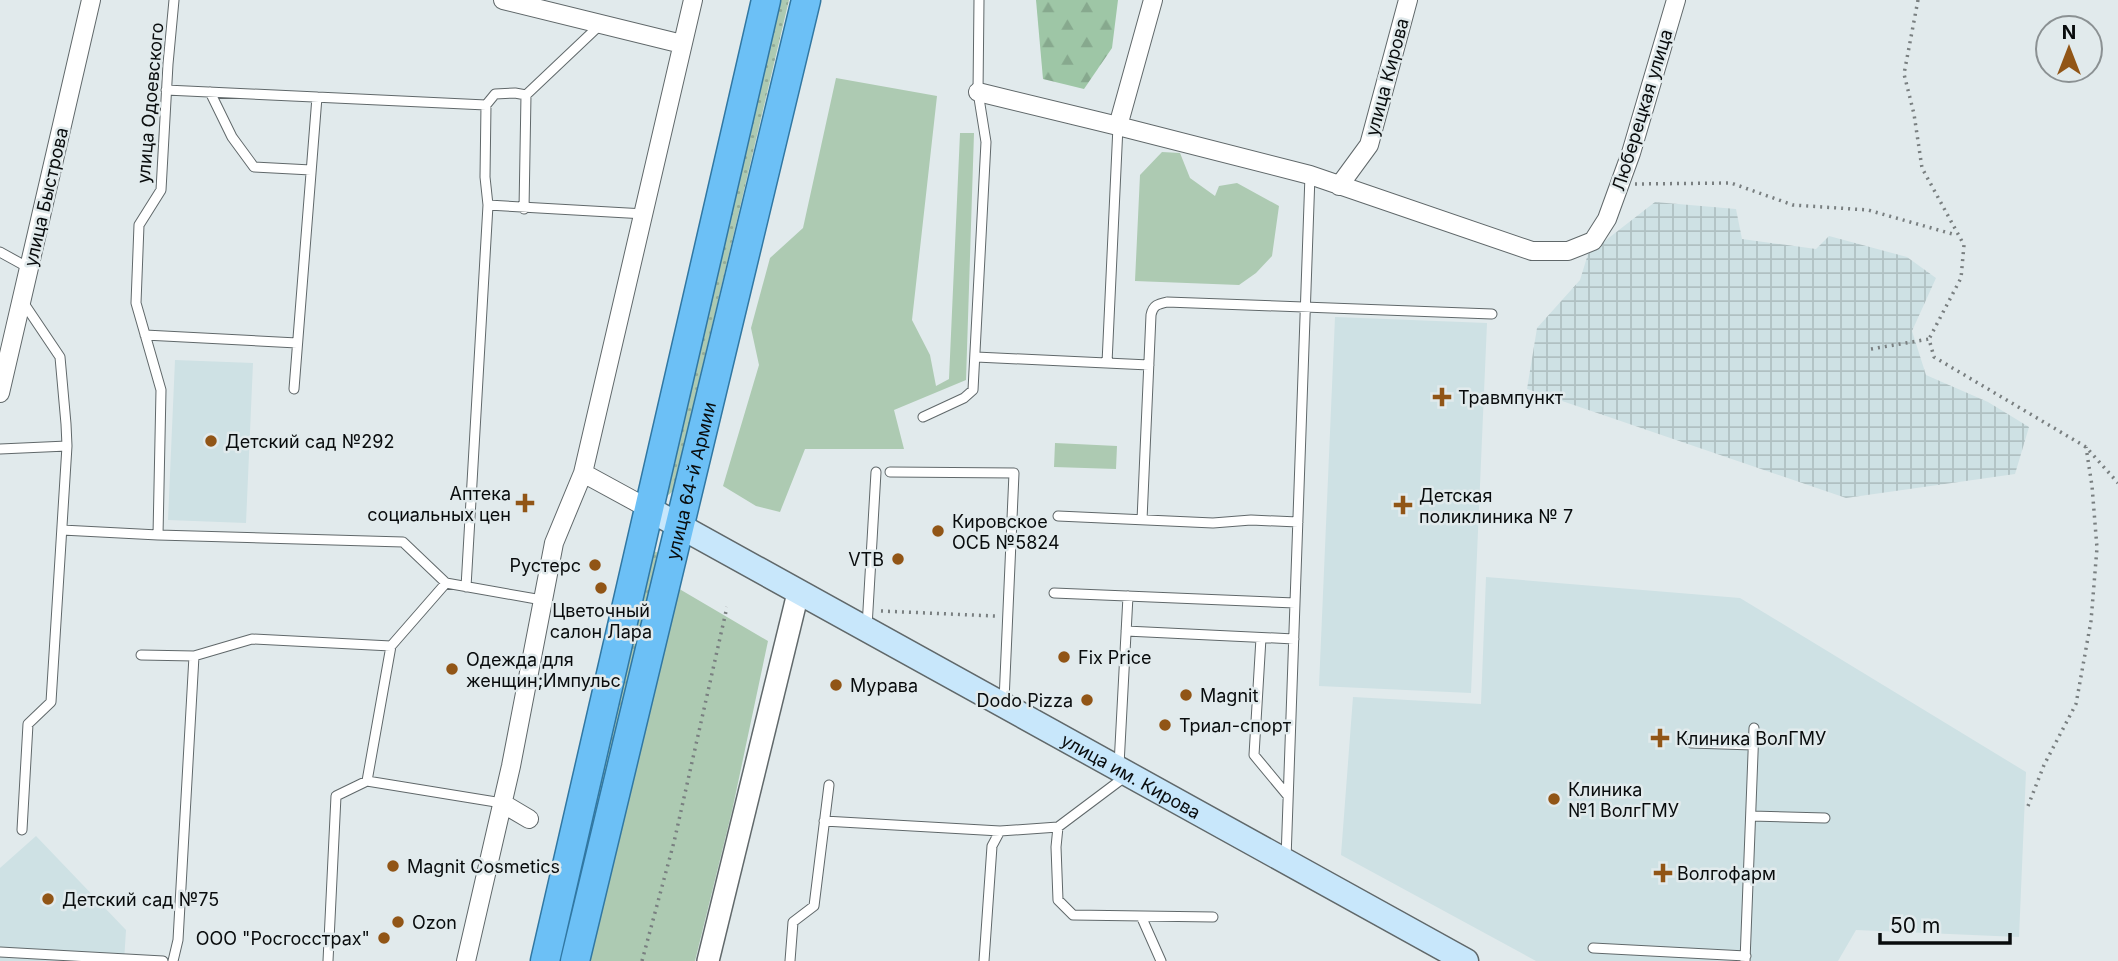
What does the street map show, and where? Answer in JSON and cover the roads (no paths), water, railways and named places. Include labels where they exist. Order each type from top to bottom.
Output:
[{"type":"highway","name":"улица 64-й Армии","points":[[545,961],[766,0]]},
{"type":"highway","name":"улица 64-й Армии","points":[[575,961],[806,0]]},
{"type":"main road","name":"улица им. Кирова","points":[[649,509],[797,593],[867,620],[1003,706],[1286,862],[1436,950],[1466,961]]},
{"type":"street","name":"улица Быстрова","points":[[0,393],[92,0]]},
{"type":"street","points":[[503,0],[682,44]]},
{"type":"street","points":[[466,961],[502,803],[554,542],[583,472],[693,0]]},
{"type":"street","points":[[1118,126],[1153,0]]},
{"type":"street","name":"улица Кирова","points":[[1339,186],[1368,145],[1408,0]]},
{"type":"street","name":"Люберецкая улица","points":[[1339,186],[1532,251],[1568,251],[1593,241],[1607,219],[1631,153],[1676,0]]},
{"type":"street","points":[[978,92],[1310,175],[1339,186]]},
{"type":"street","points":[[583,472],[649,509]]},
{"type":"street","points":[[708,961],[797,593]]},
{"type":"street","points":[[502,803],[529,819]]},
{"type":"lane","name":"улица Одоевского","points":[[158,535],[161,390],[136,303],[139,225],[161,190],[174,0]]},
{"type":"lane","points":[[923,417],[973,390],[986,142],[978,92],[979,0]]},
{"type":"lane","points":[[524,208],[526,95],[601,23]]},
{"type":"lane","points":[[166,90],[486,105]]},
{"type":"lane","points":[[210,92],[232,137],[254,167],[311,170]]},
{"type":"lane","points":[[466,587],[488,205],[485,177],[486,105],[495,94],[526,95]]},
{"type":"lane","points":[[294,389],[317,97]]},
{"type":"lane","points":[[1107,363],[1118,126]]},
{"type":"lane","points":[[1286,862],[1310,175]]},
{"type":"lane","points":[[488,205],[645,214]]},
{"type":"lane","points":[[0,252],[29,268]]},
{"type":"lane","points":[[22,300],[60,357],[67,446],[51,702],[28,724],[22,830]]},
{"type":"lane","points":[[1142,520],[1151,315],[1158,304],[1167,302],[1492,314]]},
{"type":"lane","points":[[145,335],[297,343]]},
{"type":"lane","points":[[976,356],[1149,365]]},
{"type":"lane","points":[[0,449],[67,446]]},
{"type":"lane","points":[[867,620],[876,472]]},
{"type":"lane","points":[[890,472],[1014,472],[1003,706]]},
{"type":"lane","points":[[1058,516],[1213,523],[1251,520],[1298,522]]},
{"type":"lane","points":[[62,530],[403,542],[446,583],[542,600]]},
{"type":"lane","points":[[367,781],[391,646],[446,583]]},
{"type":"lane","points":[[1054,593],[1295,603]]},
{"type":"lane","points":[[824,821],[1000,831],[1058,827],[1123,772],[1128,596]]},
{"type":"lane","points":[[1126,631],[1294,639]]},
{"type":"lane","points":[[1261,638],[1254,755],[1288,796]]},
{"type":"lane","points":[[141,654],[194,656],[252,639],[391,646]]},
{"type":"lane","points":[[173,961],[178,940],[194,656]]},
{"type":"lane","points":[[1593,948],[1745,958],[1754,728]]},
{"type":"lane","points":[[1691,743],[1753,745]]},
{"type":"lane","points":[[328,961],[336,796],[367,781],[502,803]]},
{"type":"lane","points":[[790,961],[793,922],[814,906],[829,785]]},
{"type":"lane","points":[[1751,816],[1825,818]]},
{"type":"lane","points":[[1058,827],[1058,900],[1073,915],[1213,917]]},
{"type":"lane","points":[[984,961],[992,846],[1000,831]]},
{"type":"lane","points":[[1141,916],[1161,961]]},
{"type":"lane","points":[[0,952],[163,961]]},
{"type":"place","name":"Травмпункт","points":[[1442,397]]},
{"type":"place","name":"Детский сад №292","points":[[211,441]]},
{"type":"place","name":"Аптека социальных цен","points":[[525,503]]},
{"type":"place","name":"Детская поликлиника № 7","points":[[1403,505]]},
{"type":"place","name":"Кировское ОСБ №5824","points":[[938,531]]},
{"type":"place","name":"VTB","points":[[898,559]]},
{"type":"place","name":"Рустерс","points":[[595,565]]},
{"type":"place","name":"Цветочный салон Лара","points":[[601,588]]},
{"type":"place","name":"Fix Price","points":[[1064,657]]},
{"type":"place","name":"Одежда для женщин;Импульс","points":[[452,669]]},
{"type":"place","name":"Мурава","points":[[836,685]]},
{"type":"place","name":"Magnit","points":[[1186,695]]},
{"type":"place","name":"Dodo Pizza","points":[[1087,700]]},
{"type":"place","name":"Триал-спорт","points":[[1165,725]]},
{"type":"place","name":"Клиника ВолГМУ","points":[[1660,738]]},
{"type":"place","name":"Клиника №1 ВолгГМУ","points":[[1554,799]]},
{"type":"place","name":"Magnit Cosmetics","points":[[393,866]]},
{"type":"place","name":"Волгофарм","points":[[1663,873]]},
{"type":"place","name":"Детский сад №75","points":[[48,899]]},
{"type":"place","name":"Ozon","points":[[398,922]]},
{"type":"place","name":"ООО \"Росгосстрах\"","points":[[384,938]]}]
